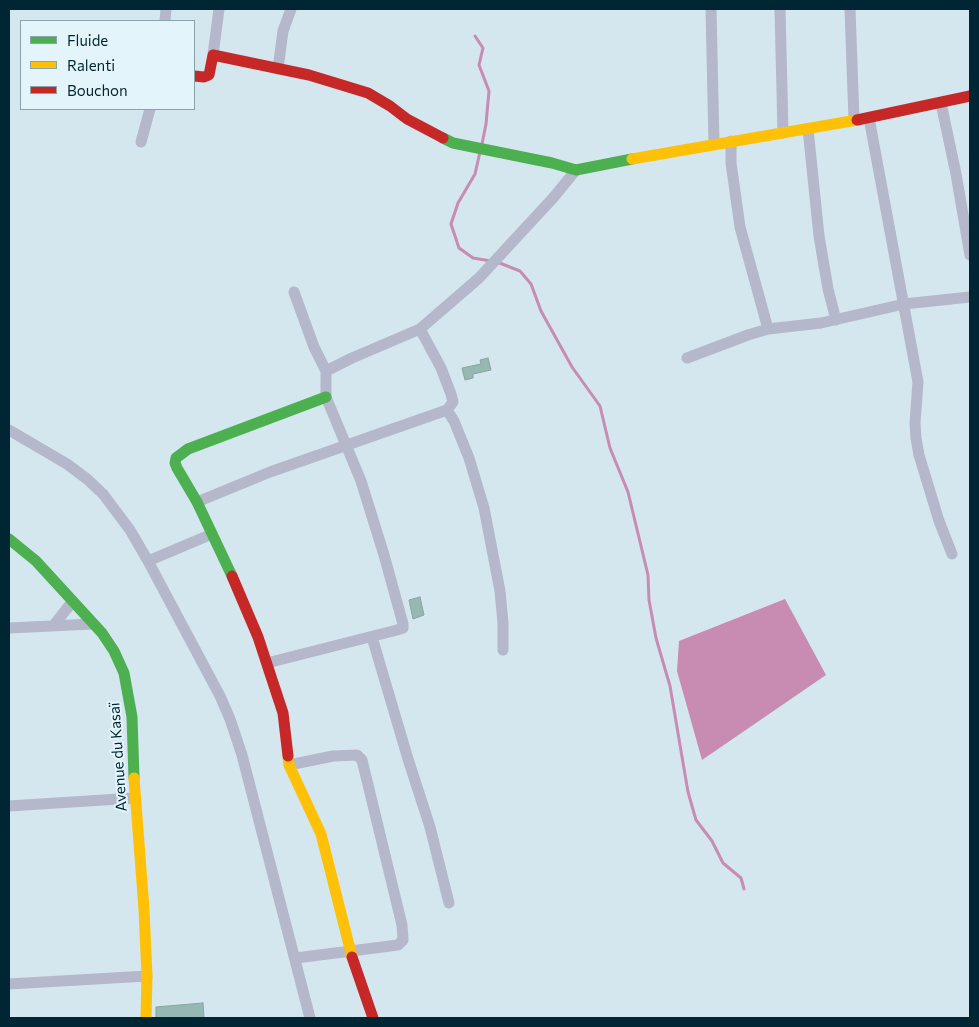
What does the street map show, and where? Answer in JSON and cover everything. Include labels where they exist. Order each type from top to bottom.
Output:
[{"type":"street","points":[[195,76],[204,77],[208,75],[219,9]]},
{"type":"street","points":[[278,69],[283,30],[290,9]]},
{"type":"street","points":[[710,9],[714,144]]},
{"type":"street","points":[[780,9],[782,133]]},
{"type":"street","points":[[850,9],[854,120]]},
{"type":"street","points":[[213,54],[346,85],[368,93],[407,119],[453,143],[552,163],[576,170],[714,144],[870,118],[970,96]]},
{"type":"street","points":[[941,103],[970,255]]},
{"type":"street","points":[[141,142],[150,110]]},
{"type":"street","points":[[870,118],[918,382],[915,423],[916,438],[939,521],[952,554]]},
{"type":"street","points":[[808,129],[819,236],[828,289],[836,320]]},
{"type":"street","points":[[731,141],[732,171],[740,227],[768,329]]},
{"type":"street","points":[[326,371],[420,329],[479,278],[553,198],[576,170]]},
{"type":"street","points":[[266,663],[372,637],[402,628],[404,624],[361,481],[326,397],[326,371],[314,347],[294,292]]},
{"type":"street","points":[[687,358],[768,329],[836,320],[904,304],[970,297]]},
{"type":"street","points":[[197,502],[270,472],[446,410],[453,402],[451,394],[441,368],[420,329]]},
{"type":"street","points":[[326,397],[188,449],[176,458],[176,468],[197,502],[244,603],[266,663],[283,713],[289,765],[321,834],[350,952],[362,992],[373,1018]]},
{"type":"street","points":[[446,410],[454,421],[469,458],[484,508],[500,591],[503,650]]},
{"type":"street","points":[[9,430],[67,464],[103,494],[130,530],[148,561],[230,719],[242,755],[310,1018]]},
{"type":"street","points":[[148,561],[212,534]]},
{"type":"street","name":"Avenue du Kasaï","points":[[9,539],[36,561],[102,633],[124,673],[132,717],[135,798],[144,909],[147,976],[146,1018]]},
{"type":"street","points":[[54,625],[72,602]]},
{"type":"street","points":[[9,628],[93,624]]},
{"type":"street","points":[[372,637],[430,827],[449,903]]},
{"type":"street","points":[[289,765],[333,756],[357,756],[362,760],[402,925],[402,940],[398,945],[296,958]]},
{"type":"street","points":[[9,806],[135,798]]},
{"type":"street","points":[[9,984],[147,976]]},
{"type":"shaded area","points":[[785,599],[826,675],[702,760],[677,671],[679,641]]},
{"type":"building","points":[[488,358],[491,370],[473,374],[473,378],[465,380],[462,368],[481,364],[480,360]]},
{"type":"building","points":[[420,597],[424,615],[413,619],[409,600]]},
{"type":"building","points":[[203,1003],[204,1018],[156,1018],[156,1007]]},
{"type":"waterway","points":[[475,36],[483,48],[479,65],[489,91],[482,144]]},
{"type":"waterway","points":[[480,152],[475,174],[458,203],[451,224],[459,248],[473,258],[491,261]]},
{"type":"waterway","points":[[497,262],[520,271],[531,284],[541,311],[572,367],[600,406],[610,448],[628,492],[648,575],[649,600],[656,638],[670,686],[688,792],[696,820],[712,841],[723,863],[741,878],[744,889]]},
{"type":"traffic: fast","points":[[443,138],[453,143],[552,163],[576,170],[632,159]]},
{"type":"traffic: fast","points":[[232,576],[197,502],[177,468],[176,458],[188,449],[326,397]]},
{"type":"traffic: fast","points":[[9,539],[36,561],[102,633],[114,651],[124,673],[132,717],[134,778]]},
{"type":"traffic: slow","points":[[632,159],[857,120]]},
{"type":"traffic: slow","points":[[288,756],[289,765],[321,834],[352,957]]},
{"type":"traffic: slow","points":[[134,778],[144,909],[147,976],[146,1018]]},
{"type":"traffic: jam","points":[[195,76],[204,77],[209,75],[213,55],[309,75],[368,93],[407,119],[443,138]]},
{"type":"traffic: jam","points":[[857,120],[970,96]]},
{"type":"traffic: jam","points":[[232,576],[258,637],[283,713],[288,756]]},
{"type":"traffic: jam","points":[[352,957],[373,1018]]}]
